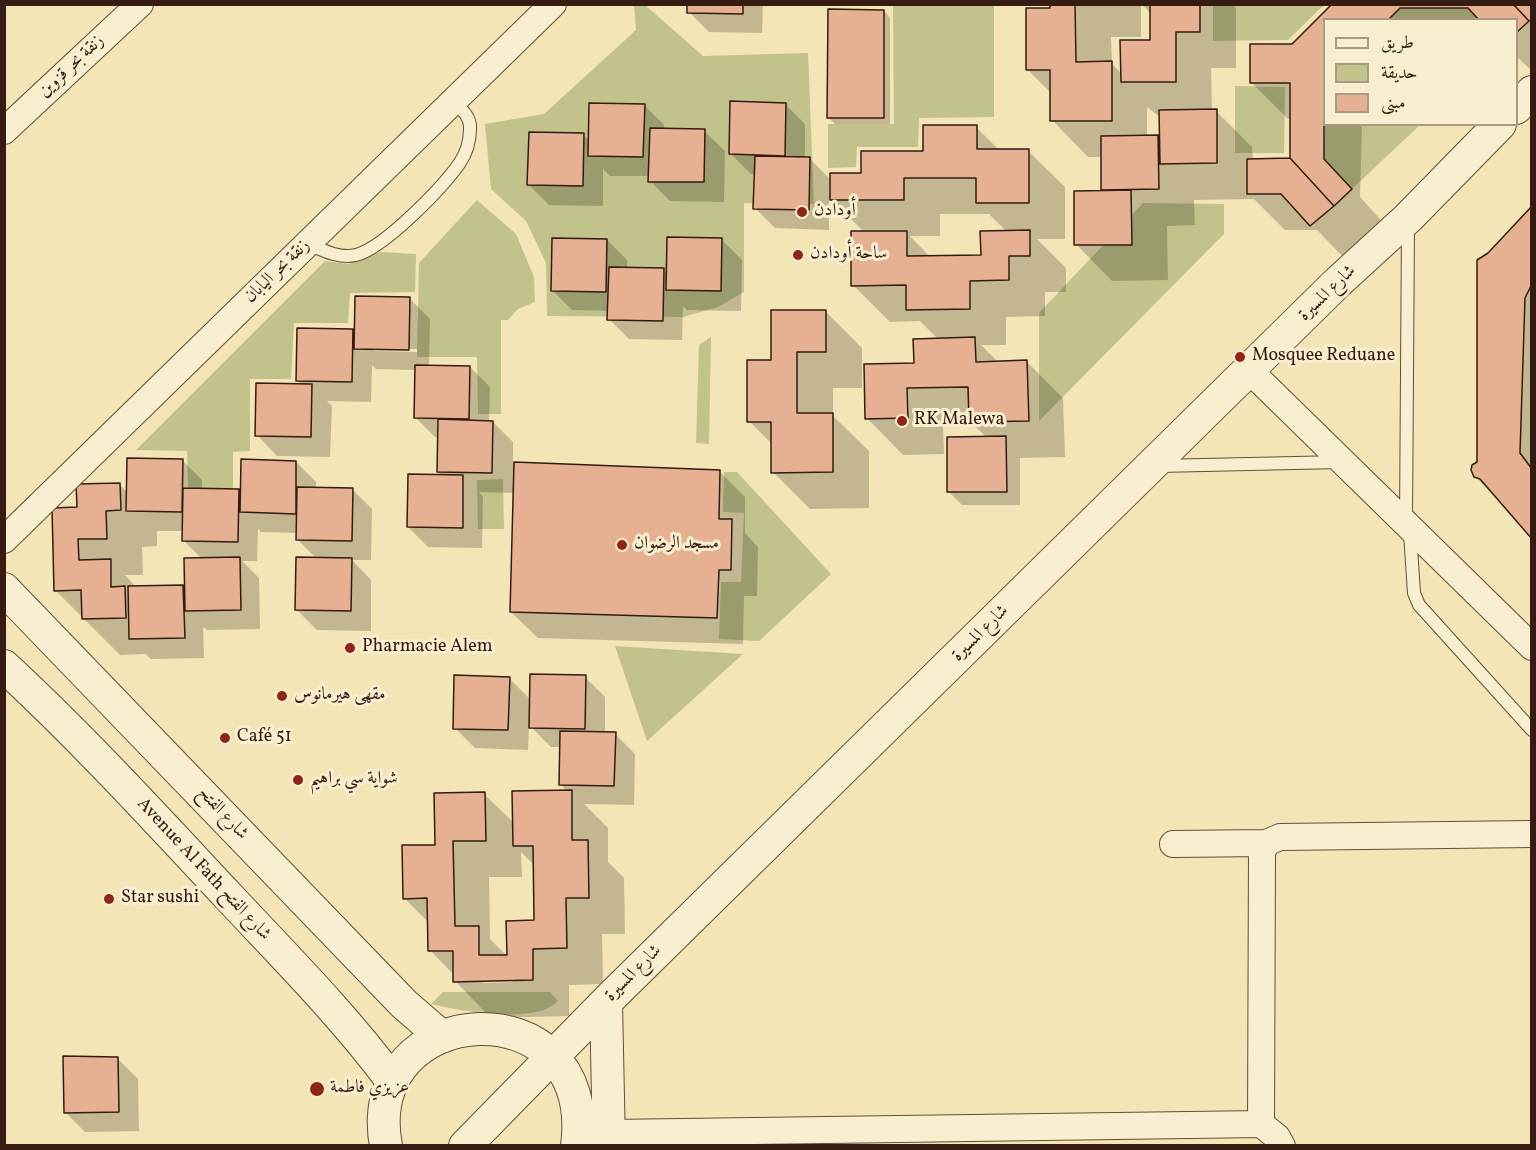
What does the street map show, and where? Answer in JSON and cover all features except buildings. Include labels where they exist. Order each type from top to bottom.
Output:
[{"type":"street","name":"زنقة بحر قزوين","points":[[4,131],[140,4]]},
{"type":"street","name":"زنقة بحر اليابان","points":[[4,540],[553,4]]},
{"type":"street","name":"شارع المسيرة","points":[[465,1146],[606,1002],[1153,467],[1338,282],[1408,218],[1498,126]]},
{"type":"street","points":[[1250,371],[1278,401],[1345,462],[1408,527],[1532,647]]},
{"type":"street","name":"شارع الفتح","points":[[4,589],[404,1004],[441,1036]]},
{"type":"street","name":"Avenue Al Fath شارع الفتح","points":[[4,666],[108,768],[320,994],[364,1043],[393,1082]]},
{"type":"street","points":[[1173,844],[1266,843],[1280,837],[1532,834]]},
{"type":"street","points":[[1261,1124],[1262,853],[1266,843]]},
{"type":"street","points":[[606,1002],[609,1139],[1261,1124],[1277,1137],[1282,1146]]},
{"type":"street","points":[[386,1146],[384,1116],[393,1082],[413,1054],[441,1036],[480,1027],[500,1029],[528,1039],[552,1057],[564,1072],[578,1108],[577,1146]]},
{"type":"lane","points":[[308,244],[334,254],[355,256],[379,246],[411,215],[460,162],[469,143],[471,127],[468,117],[454,102]]},
{"type":"lane","points":[[1408,218],[1408,527],[1416,600],[1532,730]]},
{"type":"lane","points":[[1153,467],[1345,462]]},
{"type":"green space","points":[[1213,4],[1324,5],[1288,40],[1213,41]]},
{"type":"green space","points":[[634,5],[645,5],[703,56],[808,53],[814,204],[744,203],[744,292],[718,307],[683,317],[547,316],[546,263],[526,221],[491,189],[485,124],[544,114],[636,30]]},
{"type":"green space","points":[[893,5],[994,5],[994,117],[919,118],[918,147],[857,147],[856,167],[828,168],[828,124],[894,124]]},
{"type":"green space","points":[[1400,8],[1468,8],[1478,18],[1390,18]]},
{"type":"green space","points":[[1235,86],[1285,87],[1284,153],[1235,153]]},
{"type":"green space","points":[[1325,126],[1419,126],[1352,189],[1324,159]]},
{"type":"green space","points":[[477,200],[516,234],[534,277],[535,302],[518,309],[508,320],[501,320],[501,414],[478,414],[477,357],[417,357],[419,263]]},
{"type":"green space","points":[[1143,203],[1224,204],[1224,234],[1039,421],[1039,313]]},
{"type":"green space","points":[[380,252],[416,254],[415,292],[350,293],[348,323],[294,323],[291,379],[250,379],[250,451],[233,452],[233,489],[188,488],[187,451],[136,450],[325,261],[349,264]]},
{"type":"green space","points":[[711,337],[709,444],[696,443],[699,345]]},
{"type":"green space","points":[[724,472],[737,472],[831,574],[759,641],[719,639],[721,582],[741,582],[744,513],[723,512]]},
{"type":"green space","points":[[503,479],[504,529],[478,529],[477,480]]},
{"type":"green space","points":[[615,646],[743,654],[647,741]]},
{"type":"green space","points":[[443,992],[550,992],[558,1001],[533,1013],[497,1014],[431,1004]]},
{"type":"place","name":"أودادن","points":[[802,212]]},
{"type":"place","name":"ساحة أودادن","points":[[798,255]]},
{"type":"place","name":"Mosquee Reduane","points":[[1240,357]]},
{"type":"place","name":"RK Malewa","points":[[902,421]]},
{"type":"place","name":"مسجد الرضوان","points":[[622,545]]},
{"type":"place","name":"Pharmacie Alem","points":[[350,648]]},
{"type":"place","name":"مقهى هيرمانوس","points":[[282,696]]},
{"type":"place","name":"Café 51","points":[[225,738]]},
{"type":"place","name":"شواية سي براهيم","points":[[298,780]]},
{"type":"place","name":"Star sushi","points":[[109,899]]},
{"type":"place","name":"عزيزي فاطمة","points":[[317,1089]]}]
